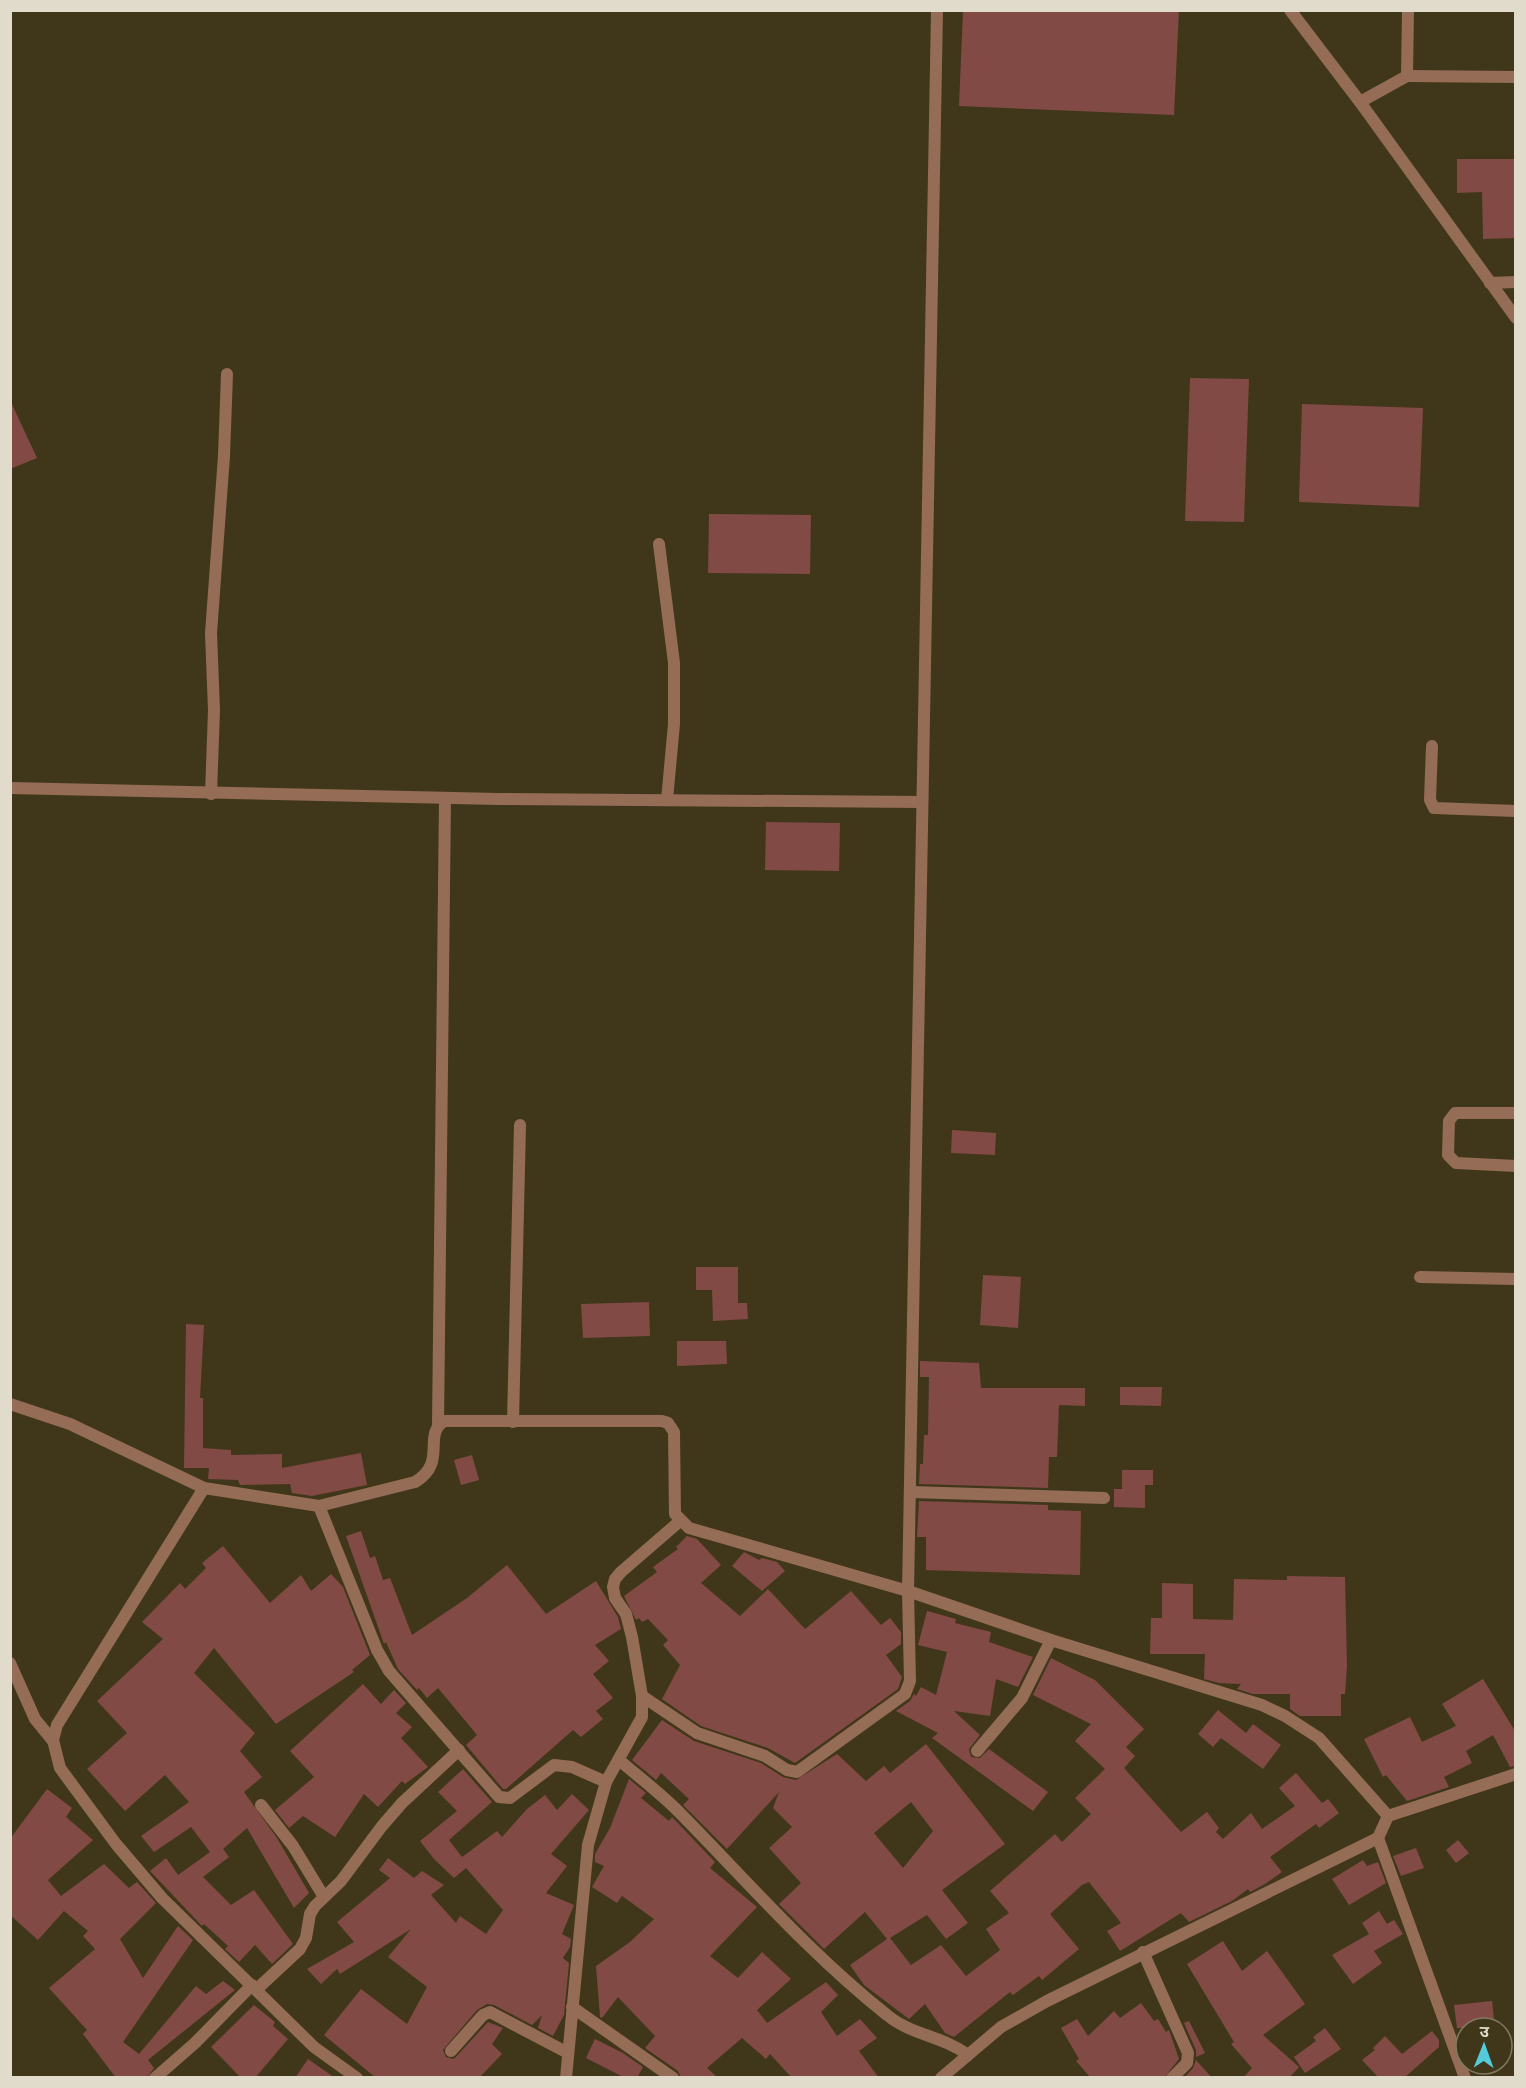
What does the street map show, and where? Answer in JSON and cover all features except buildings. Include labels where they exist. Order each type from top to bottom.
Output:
[{"type":"street","points":[[642,1696],[697,1733],[765,1756],[787,1770],[797,1772],[904,1694],[908,1688],[937,10]]},
{"type":"street","points":[[1290,10],[1360,102],[1515,318]]},
{"type":"street","points":[[1407,76],[1408,10]]},
{"type":"street","points":[[1360,102],[1407,76],[1515,77]]},
{"type":"street","points":[[1490,283],[1515,282]]},
{"type":"street","points":[[211,794],[214,710],[211,633],[224,456],[227,374]]},
{"type":"street","points":[[659,544],[674,663],[674,723],[667,800]]},
{"type":"street","points":[[1432,746],[1430,801],[1434,808],[1515,811]]},
{"type":"street","points":[[10,788],[445,798],[922,802]]},
{"type":"street","points":[[10,1404],[70,1424],[204,1488],[319,1506],[415,1482],[426,1476],[434,1461],[435,1432],[438,1425],[445,798]]},
{"type":"street","points":[[1515,1113],[1455,1113],[1449,1121],[1448,1155],[1456,1164],[1515,1166]]},
{"type":"street","points":[[513,1422],[520,1125]]},
{"type":"street","points":[[1420,1277],[1515,1279]]},
{"type":"street","points":[[438,1425],[451,1420],[668,1423],[674,1432],[673,1500],[675,1514],[689,1527],[908,1591],[1051,1640],[1262,1705],[1285,1716],[1319,1738],[1388,1816]]},
{"type":"street","points":[[53,1741],[57,1725],[204,1488]]},
{"type":"street","points":[[910,1492],[1104,1498]]},
{"type":"street","points":[[319,1506],[377,1650],[389,1671],[494,1793],[504,1800],[510,1798],[554,1765],[572,1767],[606,1782]]},
{"type":"street","points":[[566,2078],[588,1845],[606,1782],[642,1717],[642,1696],[632,1637],[626,1614],[615,1598],[615,1579],[680,1521]]},
{"type":"street","points":[[977,1751],[1022,1698],[1051,1640]]},
{"type":"street","points":[[10,1663],[35,1719],[53,1741],[60,1768],[116,1844],[180,1919],[254,1987],[314,2047],[357,2078]]},
{"type":"street","points":[[155,2078],[304,1943],[310,1914],[357,1862],[402,1803],[459,1750]]},
{"type":"street","points":[[619,1760],[676,1809],[756,1894],[840,1975],[888,2016],[915,2032],[950,2043],[968,2055]]},
{"type":"street","points":[[941,2078],[1001,2027],[1143,1953],[1378,1838],[1388,1816],[1515,1774]]},
{"type":"street","points":[[261,1805],[292,1846],[324,1897]]},
{"type":"street","points":[[1378,1838],[1464,2078]]},
{"type":"street","points":[[1143,1953],[1188,2053],[1187,2063],[1172,2078]]},
{"type":"street","points":[[572,2007],[657,2073],[672,2078]]},
{"type":"street","points":[[451,2051],[483,2015],[490,2012],[568,2053]]}]
